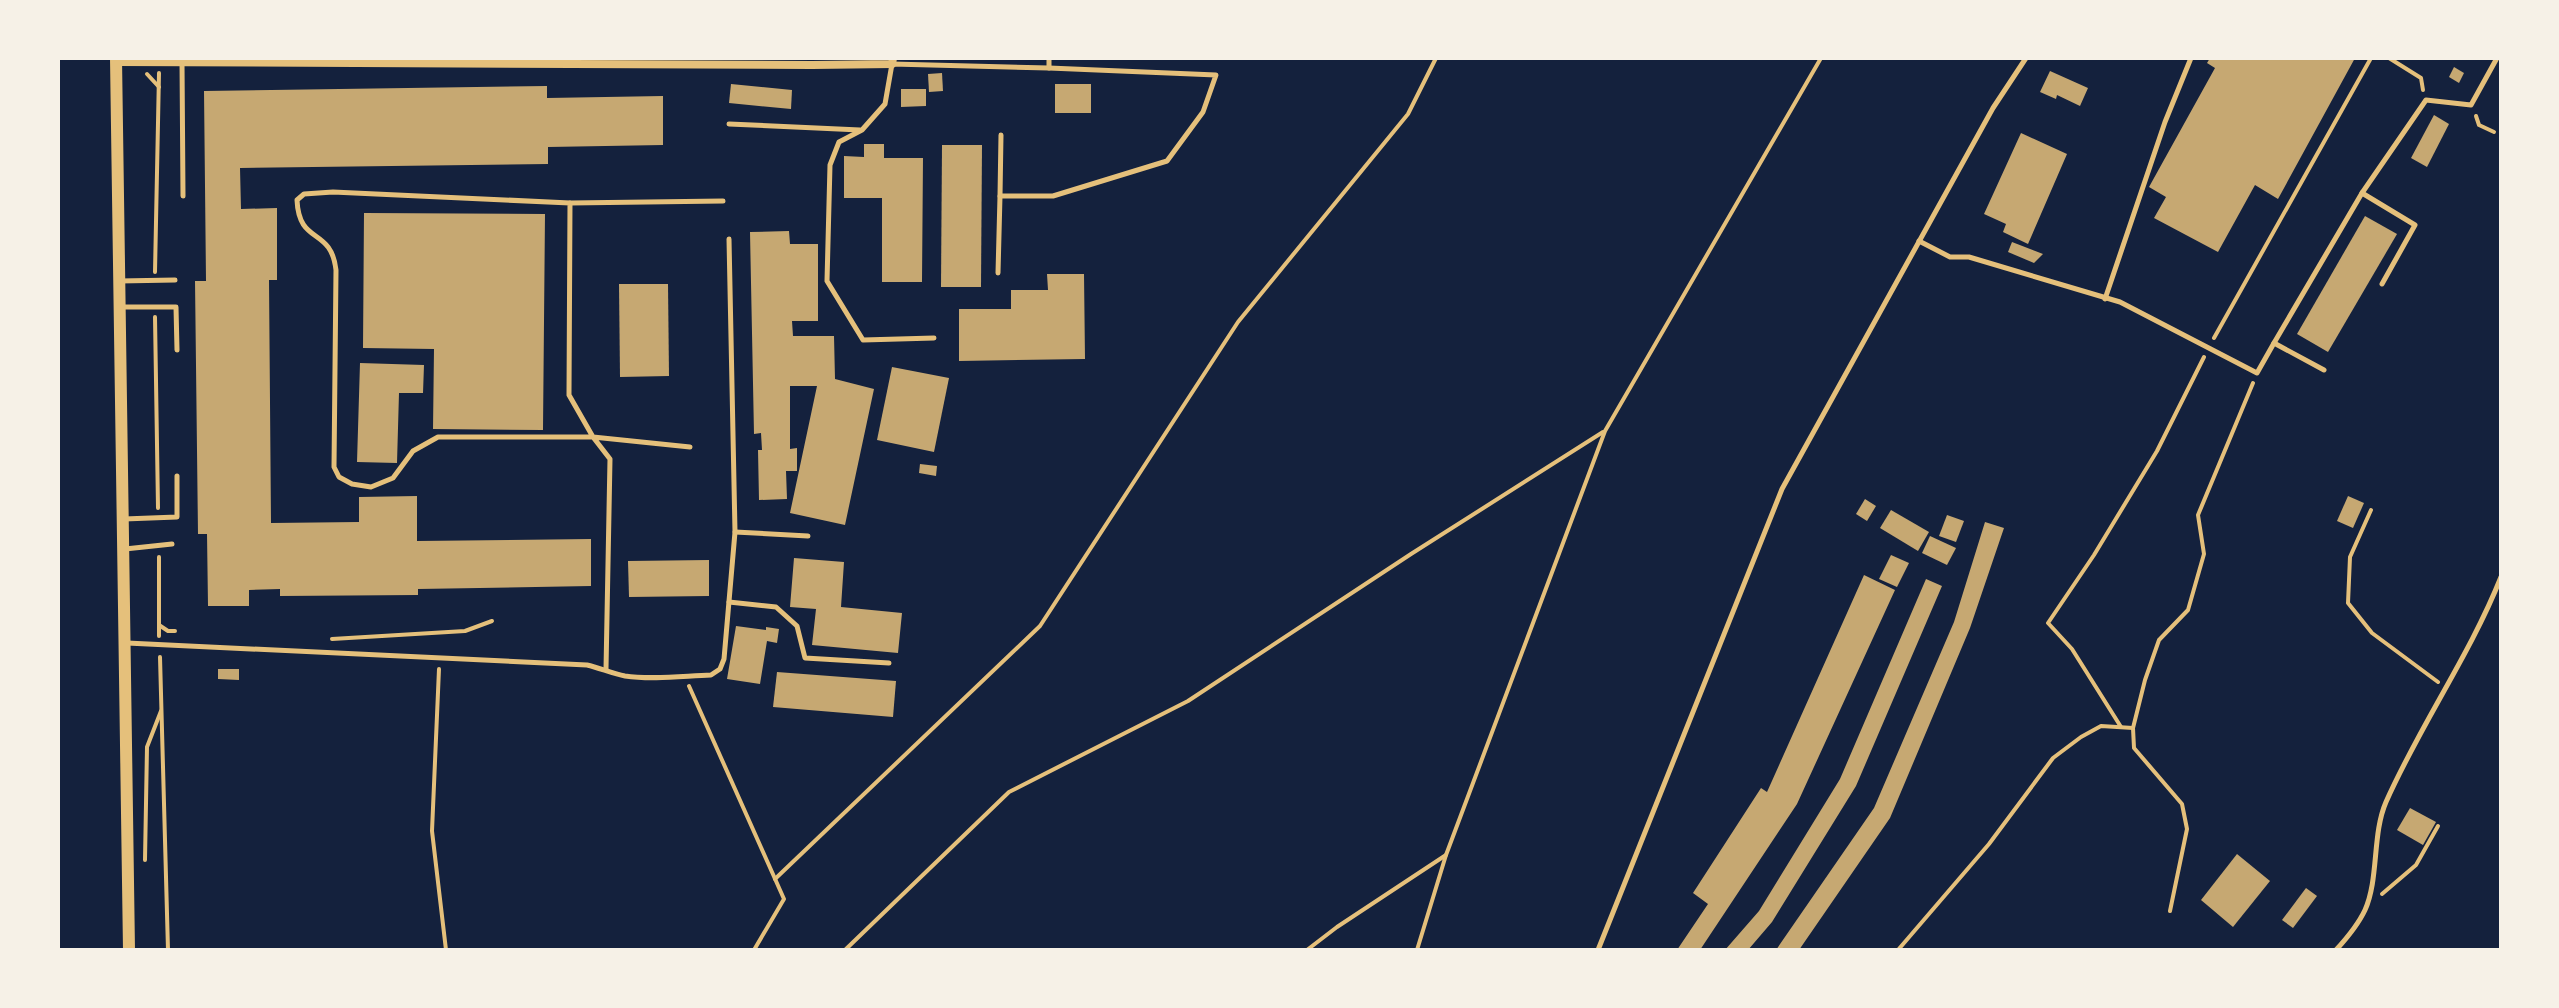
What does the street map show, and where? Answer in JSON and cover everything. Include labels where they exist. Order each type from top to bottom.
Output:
[{"type":"street","points":[[129,950],[116,60],[892,61]]},
{"type":"lane","points":[[1049,58],[1049,68]]},
{"type":"lane","points":[[1598,950],[1782,489],[1993,108],[2026,58]]},
{"type":"lane","points":[[2105,299],[2165,122],[2191,58]]},
{"type":"lane","points":[[1919,241],[1950,257],[1969,257],[2120,302],[2257,373],[2362,193],[2426,100],[2471,105],[2497,58]]},
{"type":"lane","points":[[182,61],[183,196]]},
{"type":"lane","points":[[934,338],[863,340],[827,281],[830,165],[839,142],[862,130],[885,104],[892,61],[1216,75],[1203,112],[1167,161],[1053,196],[1000,196]]},
{"type":"lane","points":[[729,124],[862,130]]},
{"type":"lane","points":[[998,273],[1001,135]]},
{"type":"lane","points":[[690,447],[593,437],[438,437],[413,451],[393,478],[371,487],[352,484],[339,477],[334,467],[334,254],[326,241],[304,229],[297,200],[304,194],[333,192],[570,203],[723,201]]},
{"type":"lane","points":[[2362,193],[2415,225],[2382,284]]},
{"type":"lane","points":[[570,203],[569,395],[593,437],[610,459],[606,669]]},
{"type":"lane","points":[[126,643],[587,665],[621,676],[646,678],[711,675],[720,669],[724,659],[735,532],[729,239]]},
{"type":"lane","points":[[118,281],[175,280]]},
{"type":"lane","points":[[119,307],[176,307],[177,350]]},
{"type":"lane","points":[[2274,343],[2324,370]]},
{"type":"lane","points":[[123,519],[177,517],[177,476]]},
{"type":"lane","points":[[735,532],[808,536]]},
{"type":"lane","points":[[124,549],[172,544]]},
{"type":"lane","points":[[2336,950],[2354,929],[2366,908],[2384,805],[2483,621],[2501,577]]},
{"type":"lane","points":[[729,602],[776,607],[797,626],[805,658],[889,663]]},
{"type":"path","points":[[775,879],[1040,626],[1238,322],[1408,114],[1436,58]]},
{"type":"path","points":[[1417,950],[1446,855],[1605,431],[1821,58]]},
{"type":"path","points":[[2389,58],[2421,78],[2426,100]]},
{"type":"path","points":[[154,268],[159,73]]},
{"type":"path","points":[[2471,105],[2479,125],[2494,132]]},
{"type":"path","points":[[155,320],[158,507]]},
{"type":"path","points":[[2170,911],[2187,829],[2182,804],[2134,748],[2133,728],[2159,640],[2188,610],[2204,554],[2198,515],[2257,373]]},
{"type":"path","points":[[845,950],[1009,792],[1188,701],[1605,431]]},
{"type":"path","points":[[2371,510],[2350,557],[2348,603],[2372,633],[2445,687]]},
{"type":"path","points":[[159,559],[159,628],[183,632]]},
{"type":"path","points":[[320,639],[465,631],[492,621]]},
{"type":"path","points":[[2048,623],[2072,649],[2121,727]]},
{"type":"path","points":[[160,658],[168,950]]},
{"type":"path","points":[[440,659],[432,831],[446,950]]},
{"type":"path","points":[[685,676],[784,899],[754,950]]},
{"type":"path","points":[[145,870],[147,747],[161,711]]},
{"type":"path","points":[[1898,950],[1989,844],[2053,758],[2101,726],[2133,728]]},
{"type":"path","points":[[2366,908],[2416,865],[2438,826]]},
{"type":"path","points":[[1307,950],[1446,855]]},
{"type":"building","points":[[2210,58],[2355,58],[2278,199],[2255,185],[2218,252],[2154,218],[2166,197],[2149,187],[2215,68],[2207,63]]},
{"type":"building","points":[[2454,67],[2464,73],[2459,83],[2449,77]]},
{"type":"building","points":[[2050,71],[2088,88],[2080,106],[2057,95],[2056,99],[2040,92]]},
{"type":"building","points":[[942,73],[943,91],[929,92],[928,74]]},
{"type":"building","points":[[731,84],[792,90],[791,109],[729,103]]},
{"type":"building","points":[[1055,84],[1091,84],[1091,113],[1055,113]]},
{"type":"building","points":[[547,86],[547,98],[663,96],[663,145],[548,147],[548,164],[240,168],[241,209],[277,208],[277,280],[269,280],[271,523],[359,522],[359,497],[417,496],[417,541],[591,539],[591,586],[418,589],[418,595],[280,596],[280,589],[249,590],[249,606],[208,606],[207,534],[198,534],[195,281],[206,281],[204,91]]},
{"type":"building","points":[[901,89],[926,89],[926,106],[901,107]]},
{"type":"building","points":[[2434,115],[2449,124],[2427,167],[2411,158]]},
{"type":"building","points":[[2021,133],[2067,154],[2028,244],[2003,232],[2006,224],[1984,214]]},
{"type":"building","points":[[864,144],[884,144],[884,158],[923,158],[922,282],[882,282],[882,198],[844,198],[844,156],[864,157]]},
{"type":"building","points":[[942,145],[982,145],[981,287],[941,287]]},
{"type":"building","points":[[364,213],[545,214],[543,430],[433,429],[434,349],[363,348]]},
{"type":"building","points":[[2365,216],[2397,234],[2328,352],[2297,334]]},
{"type":"building","points":[[789,231],[790,244],[818,244],[818,321],[792,321],[793,336],[834,336],[835,379],[874,389],[845,525],[790,513],[817,386],[790,386],[790,449],[797,448],[797,471],[786,471],[787,499],[759,500],[758,450],[762,450],[761,433],[754,434],[750,232]]},
{"type":"building","points":[[2012,242],[2043,254],[2034,263],[2008,252]]},
{"type":"building","points":[[1047,274],[1084,274],[1085,359],[959,361],[959,309],[1011,309],[1011,290],[1048,290]]},
{"type":"building","points":[[619,284],[668,284],[669,376],[620,377]]},
{"type":"building","points":[[360,363],[424,365],[423,393],[399,393],[397,463],[357,462]]},
{"type":"building","points":[[892,367],[949,378],[934,452],[877,440]]},
{"type":"building","points":[[920,464],[937,466],[936,476],[919,473]]},
{"type":"building","points":[[2348,496],[2364,503],[2353,528],[2337,521]]},
{"type":"building","points":[[1865,499],[1876,506],[1867,521],[1856,514]]},
{"type":"building","points":[[1891,510],[1929,532],[1918,551],[1880,528]]},
{"type":"building","points":[[1947,515],[1964,521],[1956,542],[1939,536]]},
{"type":"building","points":[[1985,522],[2004,528],[1970,628],[1890,818],[1799,950],[1776,950],[1874,808],[1954,622]]},
{"type":"building","points":[[1930,536],[1956,548],[1947,565],[1922,553]]},
{"type":"building","points":[[1891,555],[1909,563],[1897,587],[1879,579]]},
{"type":"building","points":[[794,558],[844,562],[841,607],[902,613],[898,653],[812,645],[816,609],[790,607]]},
{"type":"building","points":[[709,560],[709,596],[629,597],[628,561]]},
{"type":"building","points":[[1864,575],[1895,590],[1797,804],[1700,950],[1677,950],[1708,904],[1693,893],[1761,788],[1767,792]]},
{"type":"building","points":[[1926,579],[1942,586],[1856,786],[1772,922],[1748,950],[1725,950],[1759,911],[1840,779]]},
{"type":"building","points":[[736,626],[779,629],[777,643],[767,641],[760,684],[727,679]]},
{"type":"building","points":[[218,669],[239,669],[239,680],[218,679]]},
{"type":"building","points":[[777,672],[896,681],[893,717],[773,707]]},
{"type":"building","points":[[2410,808],[2436,822],[2423,845],[2397,830]]},
{"type":"building","points":[[2237,854],[2270,881],[2233,927],[2201,900]]},
{"type":"building","points":[[2306,888],[2317,896],[2293,928],[2282,920]]}]
